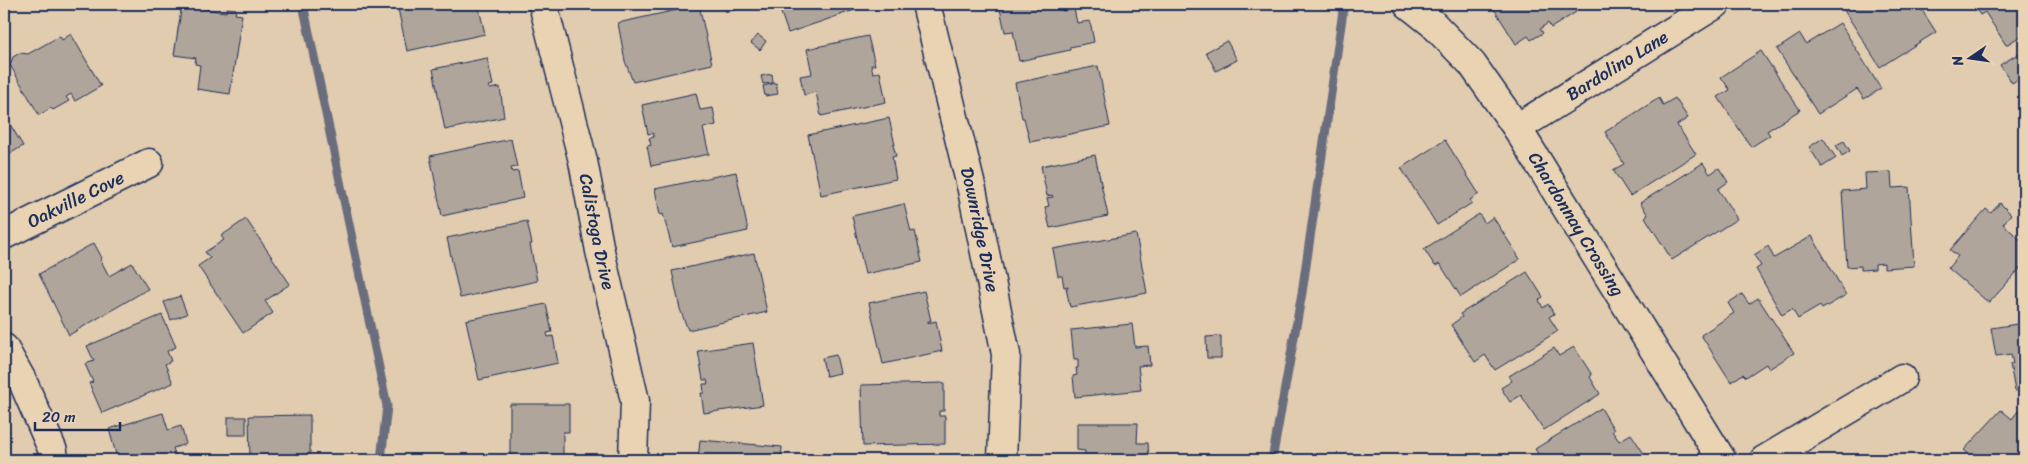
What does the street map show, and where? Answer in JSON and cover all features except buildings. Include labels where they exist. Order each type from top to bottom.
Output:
[{"type":"street","name":"Calistoga Drive","points":[[543,4],[583,161],[600,251],[635,401],[633,460]]},
{"type":"street","name":"Downridge Drive","points":[[926,4],[972,190],[1006,354],[1002,460]]},
{"type":"street","name":"Chardonnay Crossing","points":[[1408,4],[1432,24],[1472,64],[1517,128],[1722,460]]},
{"type":"street","name":"Bardolino Lane","points":[[1517,128],[1716,4]]},
{"type":"street","name":"Oakville Cove","points":[[4,235],[149,163]]},
{"type":"street","points":[[4,348],[22,380],[53,451],[54,460]]},
{"type":"street","points":[[1764,460],[1902,378]]},
{"type":"waterway","points":[[303,4],[387,406],[381,460]]},
{"type":"waterway","points":[[1272,460],[1302,293],[1344,4]]}]
